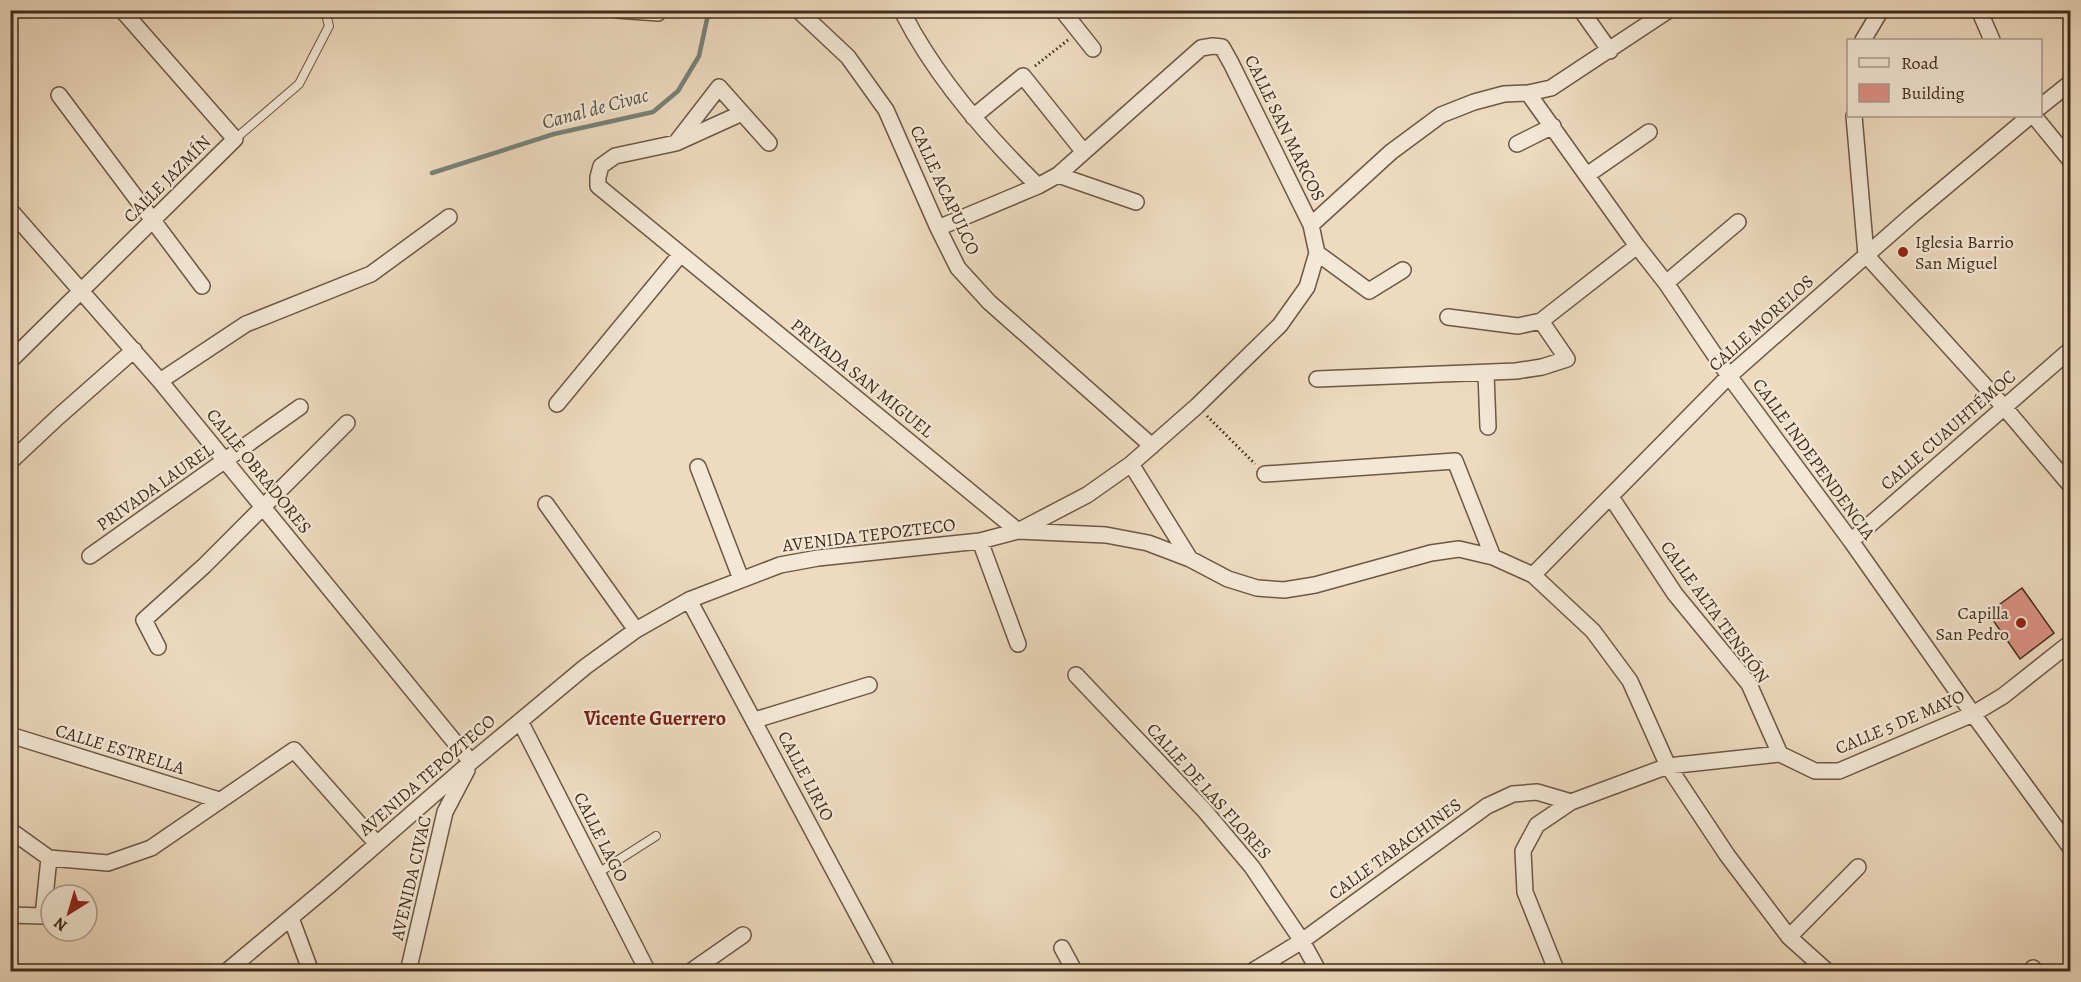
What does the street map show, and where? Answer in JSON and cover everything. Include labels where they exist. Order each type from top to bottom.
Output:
[{"type":"street","name":"CALLE JAZMÍN","points":[[82,291],[235,139],[122,10]]},
{"type":"street","points":[[618,11],[658,13],[659,10]]},
{"type":"street","name":"CALLE ACAPULCO","points":[[798,10],[848,57],[886,110],[958,268],[989,302],[1152,446]]},
{"type":"street","points":[[908,10],[904,15],[919,44],[973,117],[1038,186]]},
{"type":"street","points":[[1062,10],[1092,49]]},
{"type":"street","points":[[1581,10],[1610,51]]},
{"type":"street","points":[[1864,39],[1881,10]]},
{"type":"street","points":[[1979,10],[1992,39]]},
{"type":"street","points":[[1018,531],[1087,495],[1131,464],[1197,406],[1280,325],[1307,287],[1317,253],[1311,225],[1391,152],[1441,115],[1474,102],[1504,94],[1528,93],[1551,88],[1610,51],[1663,12]]},
{"type":"street","name":"CALLE SAN MARCOS","points":[[938,228],[1038,186],[1058,175],[1201,48],[1213,46],[1222,48],[1311,225]]},
{"type":"street","points":[[973,117],[1023,76],[1083,151]]},
{"type":"street","points":[[2042,105],[2070,83]]},
{"type":"street","points":[[676,142],[719,87],[769,143]]},
{"type":"street","name":"CALLE INDEPENDENCIA","points":[[1528,93],[2070,848]]},
{"type":"street","points":[[59,95],[202,286]]},
{"type":"street","points":[[676,142],[742,112]]},
{"type":"street","points":[[1854,117],[1866,255],[2004,406],[2070,485]]},
{"type":"street","name":"CALLE MORELOS","points":[[1533,575],[1729,376],[1866,255],[2031,117]]},
{"type":"street","points":[[2033,117],[2070,160]]},
{"type":"street","points":[[1517,144],[1553,126]]},
{"type":"street","points":[[1587,175],[1649,132]]},
{"type":"street","name":"PRIVADA SAN MIGUEL","points":[[676,142],[615,156],[601,166],[598,186],[1018,531]]},
{"type":"street","points":[[1058,175],[1136,202]]},
{"type":"street","name":"CALLE OBRADORES","points":[[10,210],[160,381],[471,762]]},
{"type":"street","points":[[160,381],[246,324],[371,274],[449,217]]},
{"type":"street","points":[[1666,283],[1738,222]]},
{"type":"street","points":[[1448,317],[1518,326],[1541,321],[1637,246]]},
{"type":"street","points":[[1317,253],[1369,291],[1403,270]]},
{"type":"street","points":[[557,404],[681,255]]},
{"type":"street","points":[[10,361],[82,291]]},
{"type":"street","points":[[1317,379],[1486,373],[1542,367],[1568,359],[1541,321]]},
{"type":"street","points":[[10,462],[132,348]]},
{"type":"street","name":"CALLE CUAUHTÉMOC","points":[[1851,541],[2070,350]]},
{"type":"street","points":[[1486,373],[1488,427]]},
{"type":"street","name":"PRIVADA LAUREL","points":[[90,556],[300,407]]},
{"type":"street","points":[[158,647],[144,620],[204,566],[347,423]]},
{"type":"street","points":[[1265,474],[1455,461],[1493,557]]},
{"type":"street","points":[[1131,464],[1190,559]]},
{"type":"street","points":[[698,467],[741,579]]},
{"type":"street","name":"CALLE ALTA TENSIÓN","points":[[1611,497],[1675,594],[1749,684],[1780,754]]},
{"type":"street","points":[[546,504],[636,630]]},
{"type":"street","name":"AVENIDA TEPOZTECO","points":[[226,972],[585,667],[636,630],[689,600],[780,565],[818,558],[980,541],[1018,531],[1106,536],[1148,543],[1257,588],[1284,590],[1315,585],[1459,549],[1493,557],[1533,575],[1593,631],[1630,681],[1668,765],[1727,855],[1789,937],[1824,970]]},
{"type":"street","points":[[980,541],[1018,644]]},
{"type":"street","name":"CALLE LIRIO","points":[[689,600],[888,972]]},
{"type":"street","name":"CALLE 5 DE MAYO","points":[[1780,754],[1815,771],[1839,771],[1973,714],[2003,696],[2070,643]]},
{"type":"street","name":"CALLE DE LAS FLORES","points":[[1076,675],[1204,810],[1252,867],[1302,941],[1319,972]]},
{"type":"street","points":[[754,720],[869,685]]},
{"type":"street","name":"CALLE LAGO","points":[[520,721],[648,972]]},
{"type":"street","name":"CALLE ESTRELLA","points":[[10,735],[219,800]]},
{"type":"street","points":[[10,830],[49,858],[108,863],[151,848],[294,750],[377,844]]},
{"type":"street","points":[[1557,972],[1525,892],[1523,850],[1537,825],[1571,802],[1668,765],[1780,754]]},
{"type":"street","name":"AVENIDA CIVAC","points":[[408,972],[445,812],[471,762]]},
{"type":"street","name":"CALLE TABACHINES","points":[[1251,972],[1302,941],[1487,806],[1513,794],[1537,792],[1571,802]]},
{"type":"street","points":[[10,915],[43,916],[49,858]]},
{"type":"street","points":[[1789,937],[1858,867]]},
{"type":"street","points":[[291,918],[311,972]]},
{"type":"street","points":[[690,972],[743,934]]},
{"type":"street","points":[[1062,948],[1075,972]]},
{"type":"lane","points":[[235,139],[299,84],[329,26],[325,10]]},
{"type":"lane","points":[[598,873],[656,836]]},
{"type":"path","points":[[1023,76],[1078,32]]},
{"type":"path","points":[[1197,406],[1265,474]]},
{"type":"building","name":"Capilla San Pedro","points":[[2022,588],[2054,633],[2020,659],[1988,613]]},
{"type":"waterway","name":"Canal de Civac","points":[[432,173],[554,134],[653,112],[678,91],[699,56],[709,10]]},
{"type":"place","name":"Iglesia Barrio San Miguel","points":[[1903,252]]},
{"type":"place","name":"Capilla San Pedro","points":[[2021,623]]},
{"type":"district","name":"Vicente Guerrero","points":[[655,718]]}]
